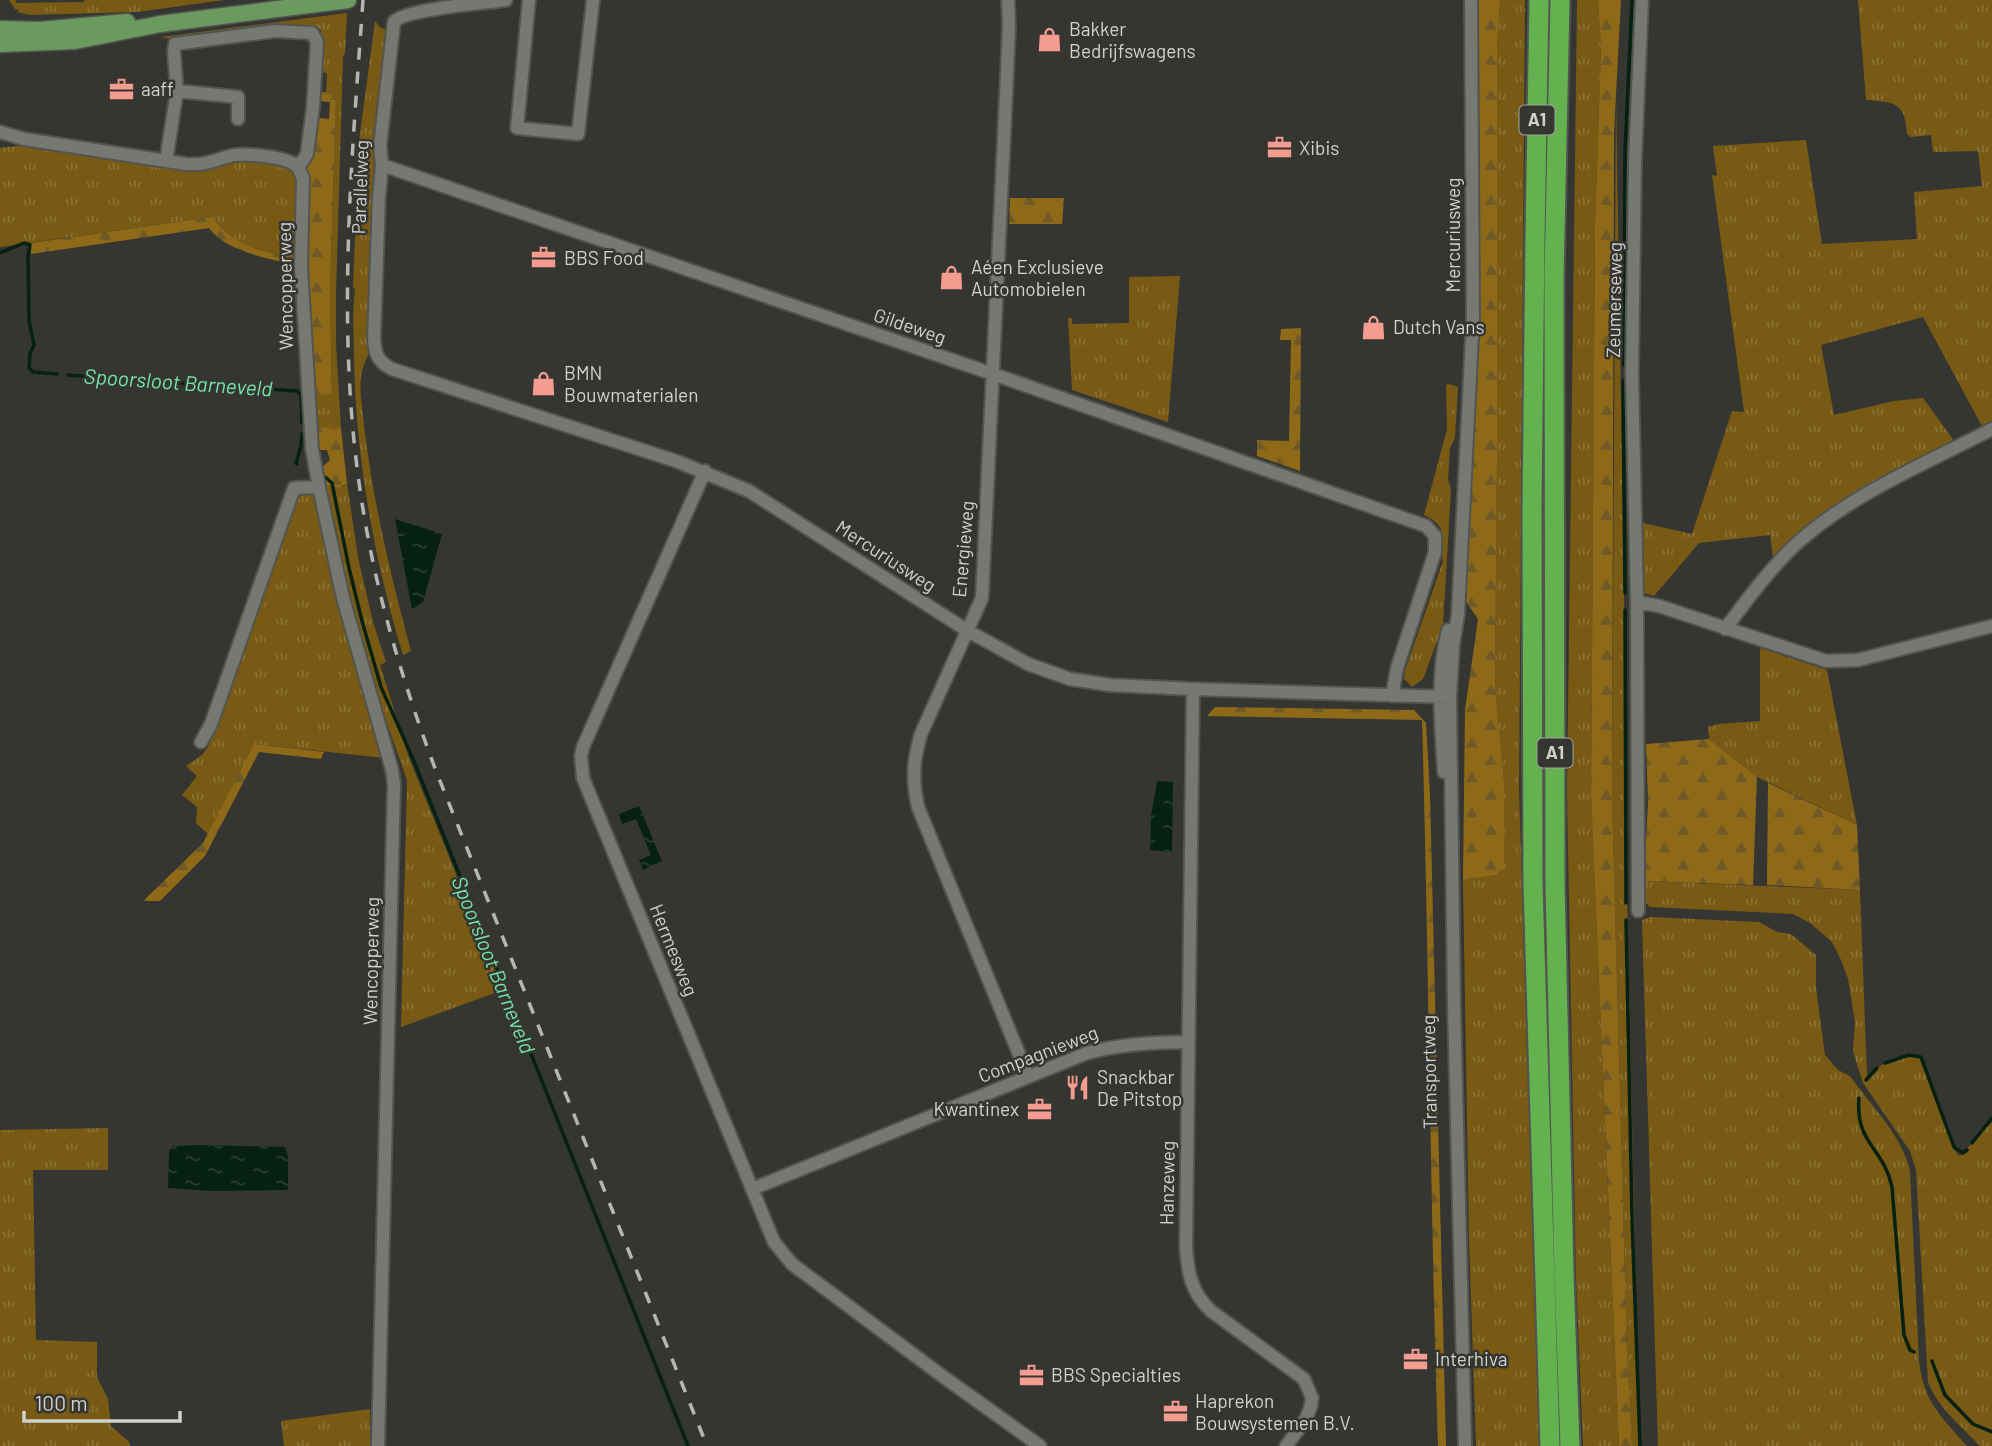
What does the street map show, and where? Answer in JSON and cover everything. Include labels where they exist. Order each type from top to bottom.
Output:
[{"type":"highway","name":"A1","points":[[1539,0],[1533,454],[1532,870],[1550,1446]]},
{"type":"highway","name":"A1","points":[[1560,0],[1555,278],[1555,885],[1570,1446]]},
{"type":"main road","points":[[0,29],[40,30],[121,23],[294,0]]},
{"type":"main road","points":[[0,44],[75,41],[160,24],[348,0]]},
{"type":"street","name":"Parallelweg","points":[[378,359],[374,339],[382,165],[380,146],[393,27],[397,18],[413,13],[506,0]]},
{"type":"street","points":[[529,0],[517,128],[578,134],[593,0]]},
{"type":"street","name":"Energieweg","points":[[1002,0],[1007,74]]},
{"type":"street","name":"Energieweg","points":[[1008,0],[1007,74],[982,598],[921,734],[913,772],[918,807],[1028,1076]]},
{"type":"street","name":"Mercuriusweg","points":[[378,359],[392,369],[705,471],[749,491],[968,631],[1028,664],[1070,678],[1110,685],[1445,698],[1444,647],[1458,596],[1473,328],[1471,0]]},
{"type":"street","name":"Zeumerseweg","points":[[1638,911],[1637,602],[1632,374],[1635,161],[1642,0]]},
{"type":"street","name":"Wencopperweg","points":[[177,91],[173,48],[178,42],[275,31],[312,33],[316,37],[311,119],[306,154],[298,168],[303,184],[301,266],[313,449],[344,598],[394,784],[378,1446]]},
{"type":"street","points":[[166,161],[177,91],[238,97],[238,118]]},
{"type":"street","points":[[0,132],[24,139]]},
{"type":"street","points":[[0,138],[24,139],[203,165],[244,154],[292,162],[298,168]]},
{"type":"street","name":"Gildeweg","points":[[382,165],[993,374],[1426,526],[1434,536],[1435,552],[1396,668],[1392,696]]},
{"type":"street","points":[[1725,629],[1774,567],[1821,524],[1852,501],[1992,429]]},
{"type":"street","name":"Hermesweg","points":[[705,471],[583,747],[583,778],[774,1242],[792,1264],[1040,1446]]},
{"type":"street","points":[[201,742],[211,724],[294,488],[319,487]]},
{"type":"street","points":[[1637,602],[1659,606],[1826,661],[1858,660],[1992,626]]},
{"type":"street","name":"Hanzeweg","points":[[1194,689],[1188,1042],[1188,1271],[1195,1292],[1202,1302],[1304,1379],[1312,1398],[1311,1406],[1306,1419],[1286,1446]]},
{"type":"street","name":"Transportweg","points":[[1445,698],[1440,727],[1444,785],[1458,1446]]},
{"type":"street","name":"Transportweg","points":[[1445,698],[1465,1446]]},
{"type":"street","name":"Compagnieweg","points":[[752,1189],[1087,1053],[1146,1042],[1188,1042]]},
{"type":"green space","points":[[9,0],[16,0],[16,3],[224,0],[137,12],[30,15],[17,12],[19,10],[15,9]]},
{"type":"green space","points":[[1478,0],[1500,0],[1497,51],[1495,686],[1504,781],[1504,867],[1496,875],[1463,880],[1465,710],[1478,619],[1463,597]]},
{"type":"green space","points":[[1500,0],[1525,0],[1519,788],[1539,1446],[1476,1446],[1469,1240],[1463,880],[1496,875],[1504,781],[1495,686],[1497,51]]},
{"type":"green space","points":[[1577,0],[1599,0],[1601,47],[1595,227],[1591,796],[1619,1446],[1583,1446],[1576,1278],[1567,794]]},
{"type":"green space","points":[[1599,0],[1621,0],[1614,132],[1612,799],[1632,1446],[1619,1446],[1591,796],[1595,227],[1601,47]]},
{"type":"green space","points":[[1858,0],[1992,0],[1992,423],[1983,428],[1923,317],[1821,345],[1834,415],[1894,401],[1923,398],[1955,442],[1851,495],[1773,557],[1770,535],[1699,543],[1654,596],[1644,593],[1643,523],[1692,534],[1732,411],[1744,412],[1712,175],[1717,176],[1713,146],[1806,140],[1822,244],[1917,239],[1914,192],[1982,186],[1978,151],[1933,152],[1931,135],[1911,137],[1907,134],[1904,115],[1897,106],[1866,100]]},
{"type":"green space","points":[[347,13],[343,57],[336,292],[341,429],[338,427],[336,430],[318,431],[317,443],[313,395],[332,393],[330,292],[336,96],[318,94],[326,92],[327,73],[320,72],[321,30],[317,27],[275,25],[171,39],[161,37]]},
{"type":"green space","points":[[375,21],[386,30],[375,144],[369,352],[361,379],[361,392],[378,511],[411,651],[403,655],[383,582],[368,509],[355,396],[353,288],[358,162],[362,152],[359,142]]},
{"type":"green space","points":[[318,94],[336,95],[330,292],[332,394],[313,395],[315,377],[307,268],[309,188],[306,169],[313,154],[317,118],[329,119],[330,102],[318,101]]},
{"type":"green space","points":[[1616,99],[1625,800],[1641,1446],[1632,1446],[1627,1351],[1612,799]]},
{"type":"green space","points":[[24,145],[206,170],[237,159],[283,164],[294,169],[299,181],[295,257],[260,250],[238,241],[212,217],[0,247],[0,148]]},
{"type":"green space","points":[[1010,198],[1064,198],[1062,224],[1009,224]]},
{"type":"green space","points":[[212,217],[238,241],[260,250],[295,257],[295,264],[261,257],[236,248],[216,236],[209,228],[31,254],[31,243]]},
{"type":"green space","points":[[1180,276],[1168,422],[1072,390],[1068,318],[1072,318],[1072,324],[1129,323],[1129,277]]},
{"type":"green space","points":[[1301,328],[1300,471],[1257,456],[1257,440],[1289,441],[1291,340],[1280,340],[1281,329]]},
{"type":"green space","points":[[1446,385],[1458,387],[1455,438],[1450,448],[1448,480],[1451,489],[1443,625],[1423,679],[1412,687],[1404,679],[1405,671],[1443,561],[1442,531],[1433,520],[1424,515],[1447,429]]},
{"type":"green space","points":[[323,427],[341,429],[347,483],[338,488],[323,482],[320,469],[330,460],[327,450],[317,447],[318,431]]},
{"type":"green space","points":[[323,482],[343,487],[347,483],[358,557],[373,622],[386,662],[380,665],[409,758],[503,990],[401,1027],[407,780],[376,692],[348,598]]},
{"type":"green space","points":[[299,491],[315,492],[336,593],[385,758],[254,744],[208,834],[196,823],[197,807],[182,795],[197,776],[186,766],[202,755],[208,747]]},
{"type":"green space","points":[[1760,648],[1827,670],[1857,825],[1757,777],[1709,739],[1708,727],[1760,721]]},
{"type":"green space","points":[[1215,707],[1414,710],[1426,723],[1446,1446],[1438,1446],[1422,720],[1207,716]]},
{"type":"green space","points":[[1709,739],[1757,777],[1753,885],[1644,881],[1648,802],[1646,744]]},
{"type":"green space","points":[[254,744],[324,752],[321,759],[259,752],[205,856],[160,901],[143,901],[203,843]]},
{"type":"green space","points":[[1768,783],[1857,825],[1860,890],[1767,885]]},
{"type":"green space","points":[[1644,881],[1860,890],[1867,1076],[1891,1060],[1919,1057],[1955,1151],[1960,1156],[1992,1122],[1992,1446],[1980,1446],[1958,1424],[1928,1382],[1916,1170],[1910,1151],[1863,1083],[1853,1051],[1855,1022],[1848,979],[1832,942],[1810,923],[1793,914],[1650,907],[1644,901]]},
{"type":"green space","points":[[1650,917],[1759,922],[1777,932],[1791,934],[1816,955],[1816,987],[1825,1055],[1838,1070],[1850,1076],[1885,1121],[1900,1145],[1910,1171],[1919,1362],[1925,1388],[1935,1408],[1967,1446],[1658,1446],[1642,920]]},
{"type":"green space","points":[[108,1128],[108,1170],[33,1170],[36,1340],[97,1342],[97,1377],[108,1399],[111,1426],[130,1446],[0,1446],[0,1130]]},
{"type":"green space","points":[[370,1409],[370,1446],[284,1446],[281,1421]]},
{"type":"water","points":[[395,519],[442,534],[423,602],[412,609]]},
{"type":"water","points":[[1157,781],[1173,782],[1172,852],[1150,850],[1151,816]]},
{"type":"water","points":[[639,806],[662,861],[643,870],[639,860],[651,855],[636,819],[622,824],[619,814]]},
{"type":"water","points":[[172,1146],[285,1147],[288,1156],[288,1190],[212,1191],[168,1188],[169,1152]]},
{"type":"waterway","points":[[1624,365],[1625,152],[1632,0]]},
{"type":"waterway","name":"Spoorsloot Barneveld","points":[[0,253],[24,243],[30,245],[29,321],[34,345],[30,353],[29,368],[33,372],[57,374]]},
{"type":"waterway","name":"Spoorsloot Barneveld","points":[[68,375],[297,391],[301,395],[302,423]]},
{"type":"waterway","points":[[1623,381],[1625,593]]},
{"type":"waterway","name":"Spoorsloot Barneveld","points":[[297,464],[302,434]]},
{"type":"waterway","name":"Spoorsloot Barneveld","points":[[325,477],[332,483],[349,568],[381,687],[413,759],[688,1446]]},
{"type":"waterway","points":[[1625,610],[1626,903]]},
{"type":"waterway","points":[[1626,920],[1640,1446]]},
{"type":"waterway","points":[[1885,1063],[1909,1055],[1921,1057],[1954,1147],[1963,1153],[1967,1150]]},
{"type":"waterway","points":[[1866,1080],[1877,1068]]},
{"type":"waterway","points":[[1859,1098],[1861,1126],[1883,1163],[1892,1187],[1904,1335],[1910,1350],[1914,1352]]},
{"type":"waterway","points":[[1972,1143],[1992,1118]]},
{"type":"waterway","points":[[1932,1361],[1945,1395],[1973,1424],[1992,1432]]},
{"type":"railway","points":[[363,0],[349,238],[348,357],[358,475],[379,588],[410,699],[436,771],[707,1446]]},
{"type":"place","name":"Bakker Bedrijfswagens","points":[[1049,40]]},
{"type":"place","name":"aaff","points":[[121,89]]},
{"type":"place","name":"Xibis","points":[[1279,148]]},
{"type":"place","name":"BBS Food","points":[[544,258]]},
{"type":"place","name":"Aéen Exclusieve Automobielen","points":[[951,278]]},
{"type":"place","name":"Dutch Vans","points":[[1373,327]]},
{"type":"place","name":"BMN Bouwmaterialen","points":[[544,384]]},
{"type":"place","name":"Snackbar De Pitstop","points":[[1077,1088]]},
{"type":"place","name":"Kwantinex","points":[[1039,1109]]},
{"type":"place","name":"Interhiva","points":[[1415,1359]]},
{"type":"place","name":"BBS Specialties","points":[[1031,1375]]},
{"type":"place","name":"Haprekon Bouwsystemen B.V.","points":[[1175,1412]]}]
